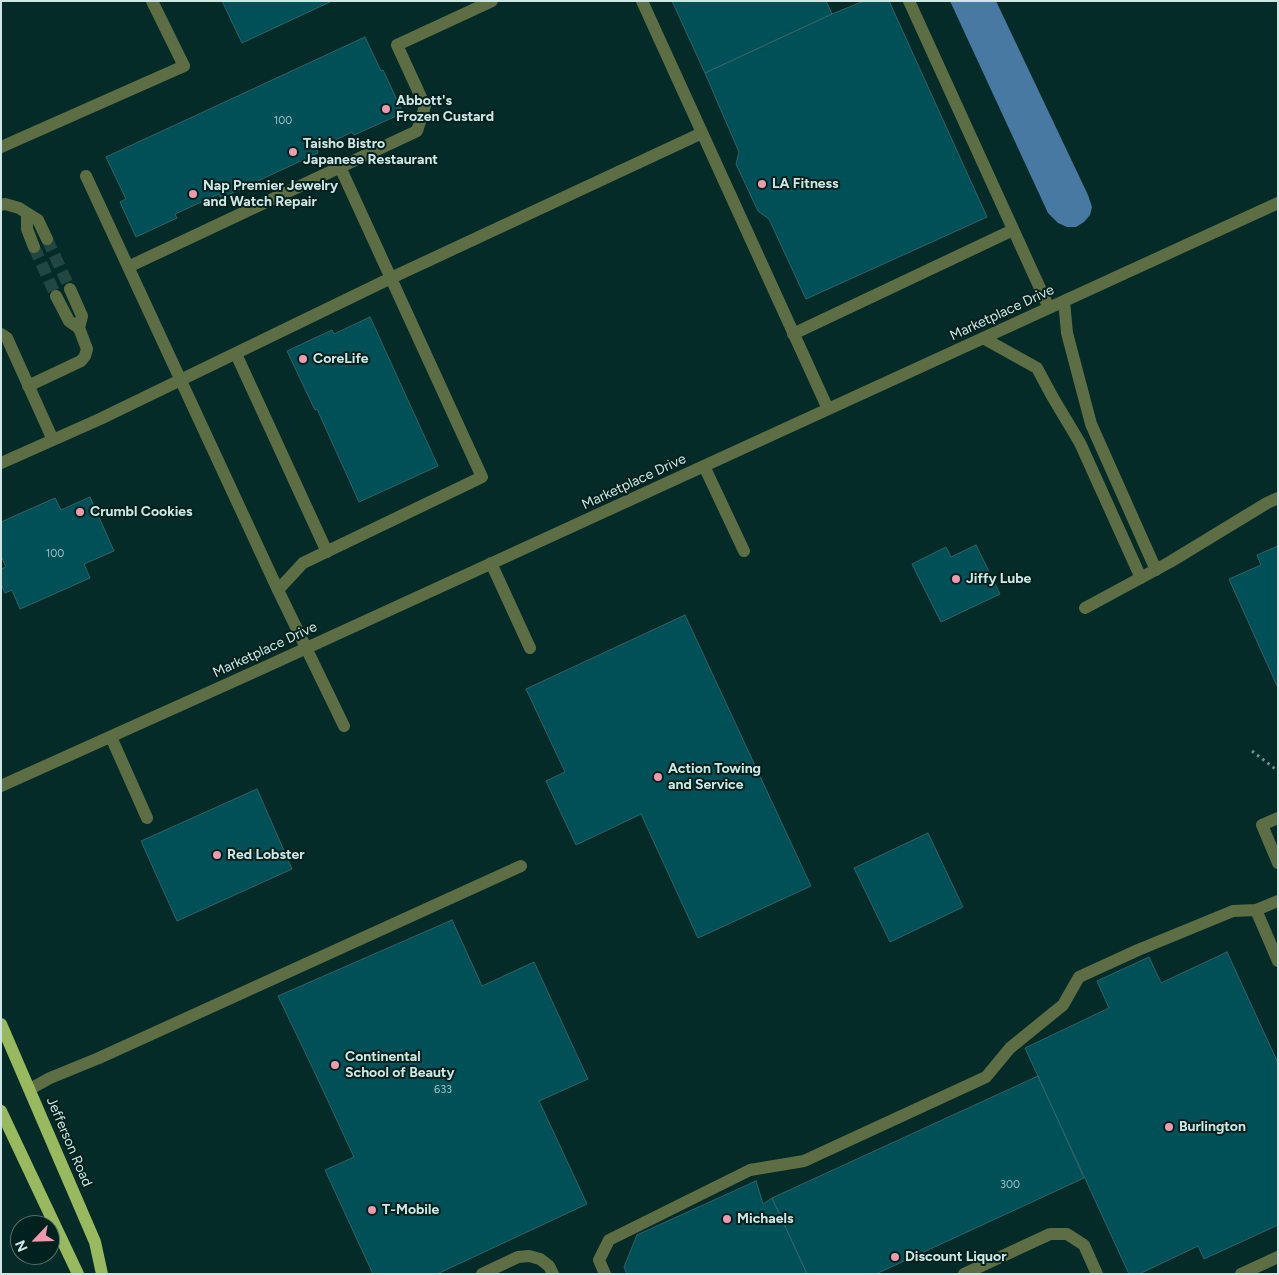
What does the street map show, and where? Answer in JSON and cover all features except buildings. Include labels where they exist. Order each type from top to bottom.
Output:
[{"type":"main road","name":"Jefferson Road","points":[[1,1024],[95,1242],[102,1274]]},
{"type":"main road","points":[[1,1111],[78,1274]]},
{"type":"street","points":[[1,146],[184,66],[152,1]]},
{"type":"street","points":[[128,267],[417,130],[425,106],[397,45],[492,1]]},
{"type":"street","points":[[642,1],[828,410]]},
{"type":"street","points":[[909,1],[1049,308]]},
{"type":"street","points":[[1,463],[181,381],[391,278],[702,133]]},
{"type":"street","points":[[278,590],[303,563],[482,477],[340,167]]},
{"type":"street","points":[[86,176],[278,590],[344,726]]},
{"type":"street","name":"Marketplace Drive","points":[[1,786],[307,648],[1278,203]]},
{"type":"street","points":[[1,204],[19,208],[38,220],[47,239]]},
{"type":"street","points":[[27,214],[27,229],[34,247]]},
{"type":"street","points":[[793,334],[1013,230]]},
{"type":"street","points":[[70,289],[82,316],[79,328]]},
{"type":"street","points":[[28,386],[81,360],[85,356],[87,349],[79,328],[69,321],[56,296]]},
{"type":"street","points":[[1064,301],[1067,332],[1091,424],[1156,570]]},
{"type":"street","points":[[1,334],[7,338],[53,440]]},
{"type":"street","points":[[983,338],[1037,368],[1080,443],[1141,578]]},
{"type":"street","points":[[236,354],[327,552]]},
{"type":"street","points":[[704,466],[744,552]]},
{"type":"street","points":[[1084,608],[1156,570],[1267,502],[1278,498]]},
{"type":"street","points":[[491,563],[530,648]]},
{"type":"street","points":[[111,737],[147,818]]},
{"type":"street","points":[[1278,818],[1262,825],[1278,863]]},
{"type":"street","points":[[30,1089],[50,1078],[179,1022],[521,866]]},
{"type":"street","points":[[605,1274],[599,1260],[609,1240],[750,1170],[804,1161],[986,1077],[1010,1048],[1063,1005],[1079,977],[1232,911],[1256,910],[1278,901]]},
{"type":"street","points":[[1256,910],[1278,961]]},
{"type":"street","points":[[964,1274],[1050,1234],[1066,1234],[1084,1245],[1097,1274]]},
{"type":"street","points":[[482,1274],[518,1257],[529,1256],[540,1259],[549,1266],[552,1274]]},
{"type":"street","points":[[1241,1274],[1265,1269],[1278,1257]]},
{"type":"path","points":[[1252,750],[1278,771]]},
{"type":"water","points":[[950,1],[996,1],[1088,195],[1092,207],[1090,215],[1076,227],[1067,227],[1058,223],[1048,213]]},
{"type":"tunnel","points":[[47,239],[70,289]]},
{"type":"tunnel","points":[[34,247],[56,296]]},
{"type":"place","name":"Abbott's Frozen Custard","points":[[386,109]]},
{"type":"place","name":"Taisho Bistro Japanese Restaurant","points":[[293,152]]},
{"type":"place","name":"LA Fitness","points":[[762,184]]},
{"type":"place","name":"Nap Premier Jewelry and Watch Repair","points":[[193,194]]},
{"type":"place","name":"CoreLife","points":[[303,359]]},
{"type":"place","name":"Crumbl Cookies","points":[[80,512]]},
{"type":"place","name":"Jiffy Lube","points":[[956,579]]},
{"type":"place","name":"Action Towing and Service","points":[[658,777]]},
{"type":"place","name":"Red Lobster","points":[[217,855]]},
{"type":"place","name":"Continental School of Beauty","points":[[335,1065]]},
{"type":"place","name":"Burlington","points":[[1169,1127]]},
{"type":"place","name":"T-Mobile","points":[[372,1210]]},
{"type":"place","name":"Michaels","points":[[727,1219]]},
{"type":"place","name":"Discount Liquor","points":[[895,1257]]}]
